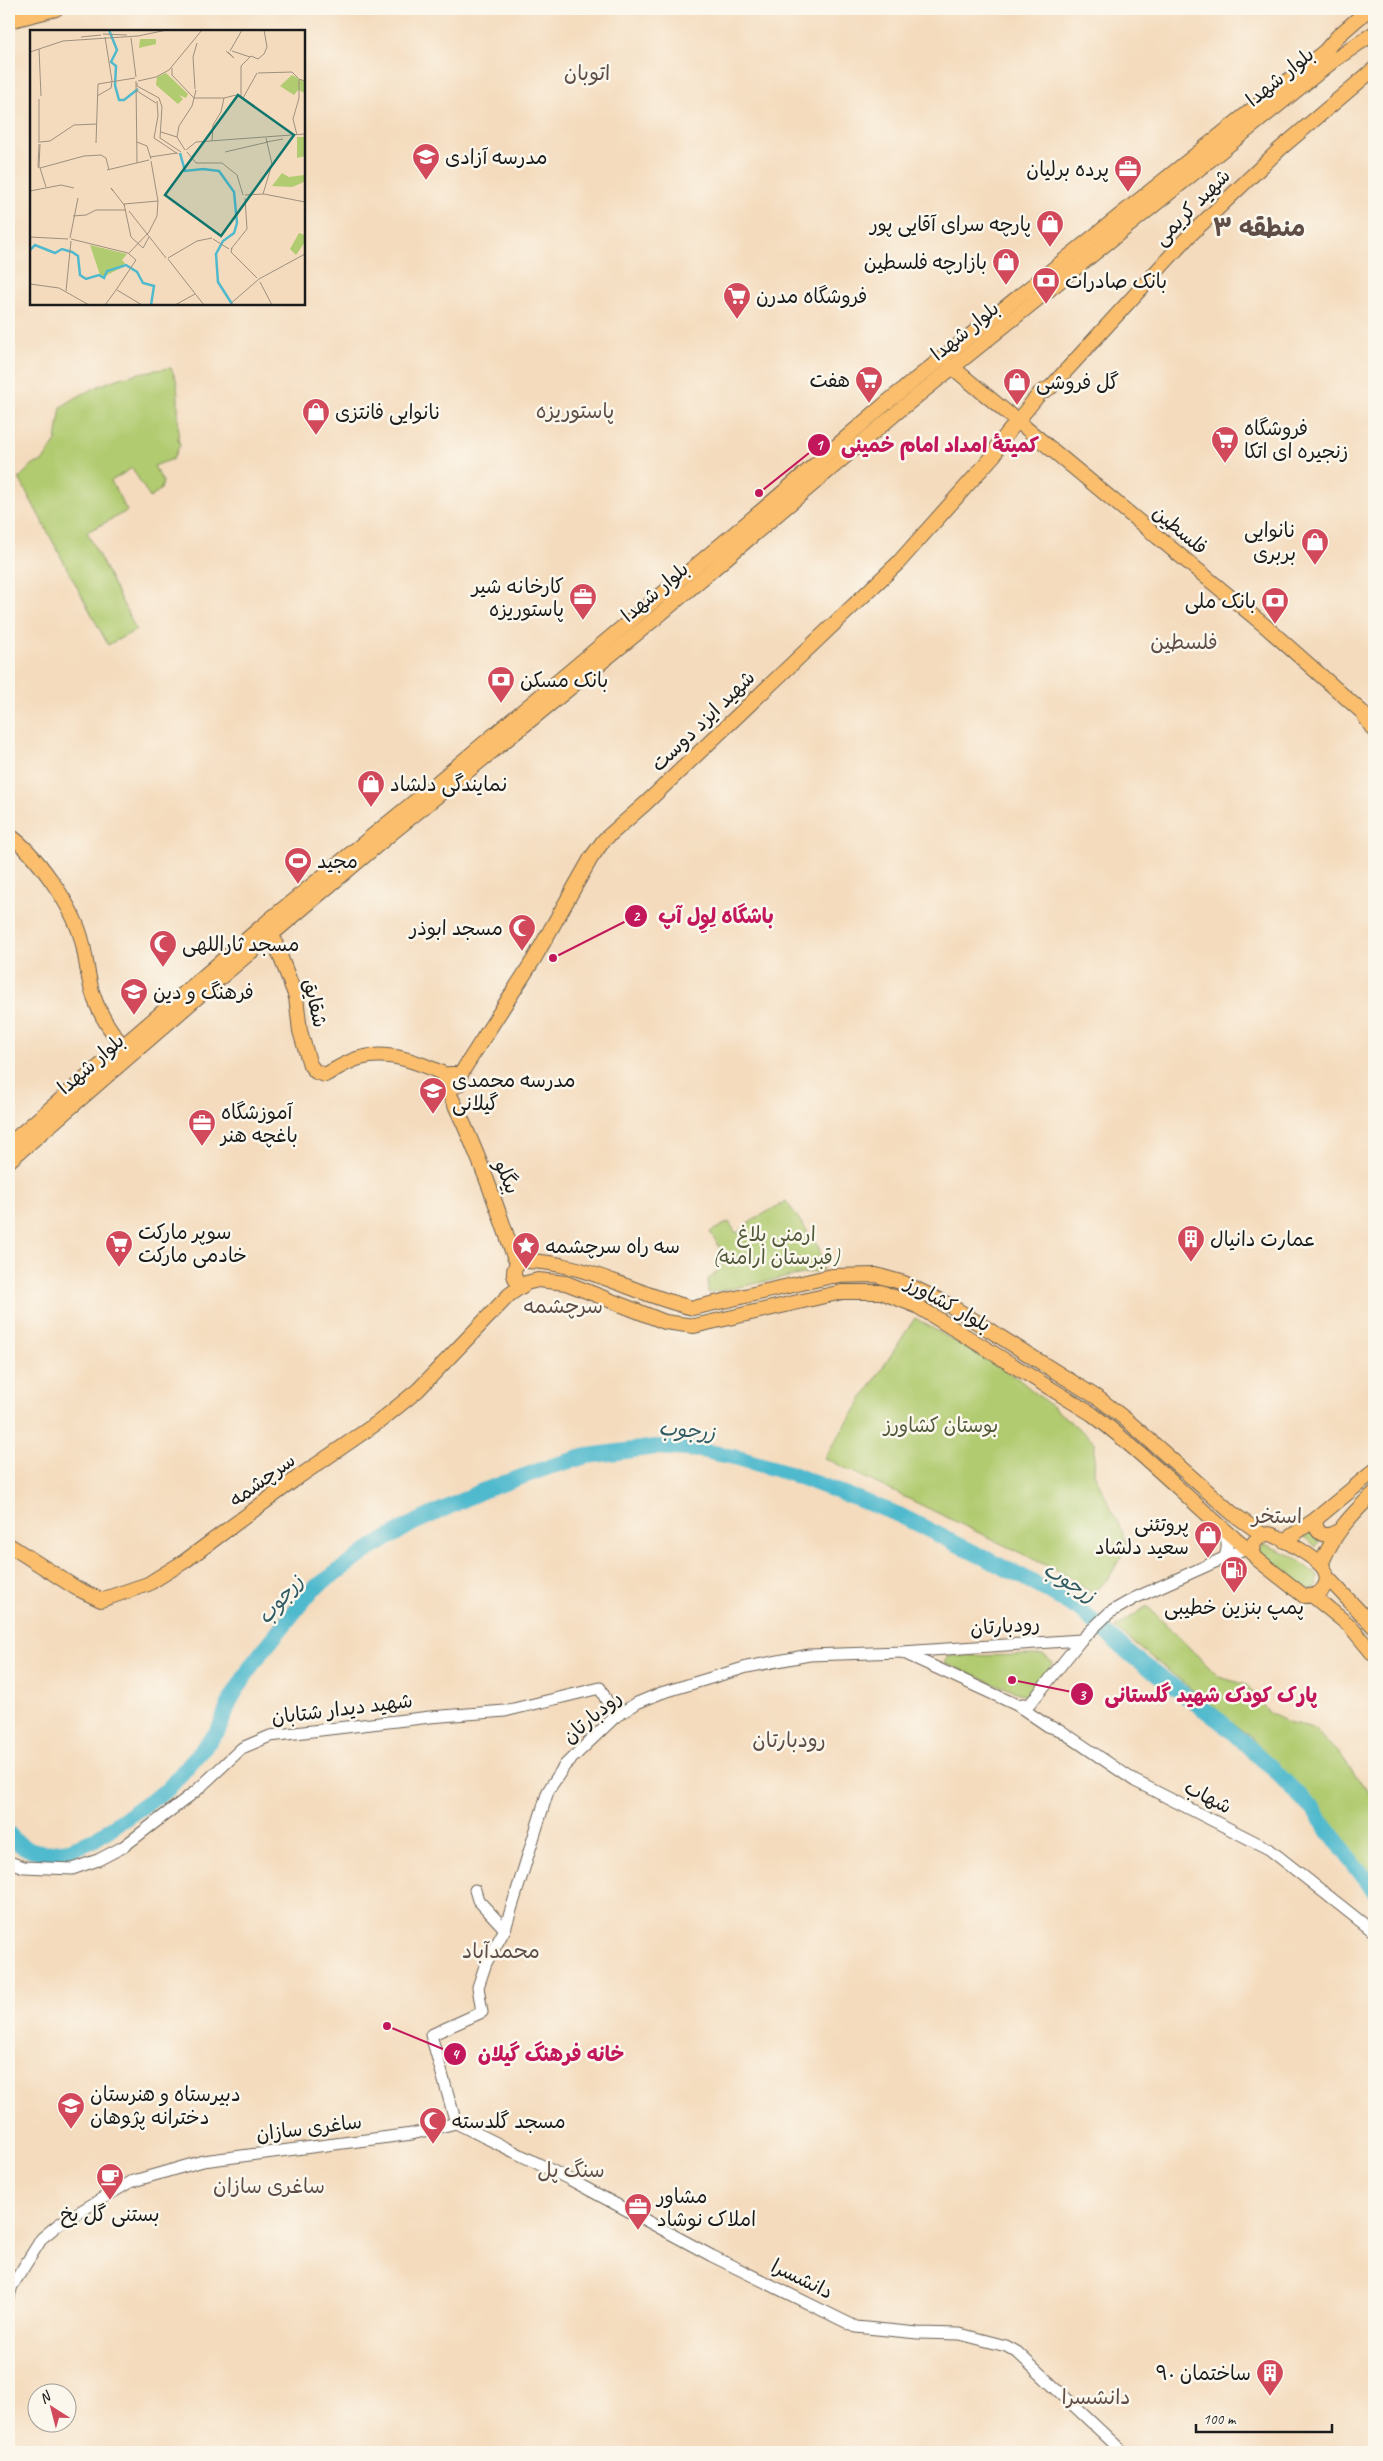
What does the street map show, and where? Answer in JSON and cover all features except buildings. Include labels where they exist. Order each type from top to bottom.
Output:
[{"type":"main road","points":[[9,21],[56,9]]},
{"type":"main road","points":[[1329,56],[1338,36],[1369,9]]},
{"type":"main road","points":[[1329,56],[1374,33]]},
{"type":"main road","name":"بلوار شهدا","points":[[9,1144],[123,1046],[761,530],[778,506],[886,402],[982,324],[1329,56]]},
{"type":"main road","name":"شهید کریمی","points":[[1020,424],[1046,398],[1051,387],[1188,237],[1280,149],[1374,69]]},
{"type":"main road","name":"بلوار شهدا","points":[[9,1161],[414,802],[751,519],[778,506],[952,367],[1305,75]]},
{"type":"main road","name":"فلسطین","points":[[952,367],[1264,624],[1362,712],[1374,731]]},
{"type":"main road","name":"شهید ایزد دوست","points":[[451,1080],[478,1048],[529,966],[591,858],[604,840],[646,803],[898,563],[995,454],[1003,450],[1020,424]]},
{"type":"main road","points":[[751,519],[755,518],[762,522],[761,530]]},
{"type":"main road","points":[[9,835],[63,896],[81,936],[94,998],[112,1033],[123,1046]]},
{"type":"main road","name":"شقایق","points":[[270,928],[296,997],[300,1031],[310,1065],[320,1073],[359,1058],[375,1055],[417,1062],[451,1080]]},
{"type":"main road","name":"بیگلو","points":[[451,1080],[460,1114],[517,1259]]},
{"type":"main road","points":[[517,1259],[513,1274],[516,1282],[523,1286]]},
{"type":"main road","name":"بلوار کشاورز","points":[[517,1259],[560,1266],[604,1278],[671,1303],[693,1308],[832,1276],[885,1277],[926,1292],[994,1332],[1101,1400],[1129,1422],[1232,1513],[1263,1535],[1274,1534],[1324,1571],[1374,1627]]},
{"type":"main road","name":"بلوار کشاورز","points":[[509,1295],[523,1286],[538,1280],[566,1283],[665,1322],[694,1326],[842,1292],[881,1292],[917,1306],[1092,1414],[1119,1434],[1250,1551],[1261,1564],[1304,1596],[1313,1596],[1350,1626],[1374,1655]]},
{"type":"main road","points":[[917,1306],[926,1292]]},
{"type":"main road","name":"سرچشمه","points":[[9,1545],[76,1588],[101,1600],[148,1584],[185,1562],[402,1404],[509,1295]]},
{"type":"main road","points":[[1284,1541],[1316,1519],[1374,1471]]},
{"type":"main road","points":[[1316,1519],[1315,1526],[1318,1532],[1324,1536],[1331,1535],[1374,1492]]},
{"type":"main road","points":[[1313,1596],[1326,1586],[1324,1571],[1336,1532]]},
{"type":"main road","points":[[1250,1551],[1254,1542],[1263,1535]]},
{"type":"main road","points":[[1350,1626],[1348,1621],[1353,1614],[1362,1614]]},
{"type":"street","points":[[1222,1528],[1227,1538],[1228,1549],[1224,1559]]},
{"type":"street","points":[[1060,1730],[1030,1704],[1081,1640],[1109,1613],[1135,1598],[1224,1559],[1250,1551]]},
{"type":"street","name":"رودبارتان","points":[[456,2123],[431,2034],[482,2012],[478,1987],[486,1963],[505,1930],[548,1791],[565,1765],[615,1717],[638,1703],[662,1694],[747,1667],[809,1655],[902,1652],[1081,1640]]},
{"type":"street","points":[[938,1668],[937,1656],[945,1649]]},
{"type":"street","name":"شهاب","points":[[902,1652],[1017,1705],[1048,1726],[1060,1730],[1135,1781],[1269,1849],[1374,1932]]},
{"type":"street","name":"شهید دیدار شتابان","points":[[9,1862],[24,1867],[72,1869],[98,1860],[123,1847],[196,1791],[242,1748],[270,1736],[430,1717],[505,1711],[600,1688],[615,1717]]},
{"type":"street","name":"شهاب","points":[[1017,1705],[1030,1704]]},
{"type":"street","points":[[475,1890],[478,1900],[505,1930]]},
{"type":"street","name":"ساغری سازان","points":[[9,2296],[12,2286],[42,2238],[59,2224],[130,2182],[203,2161],[412,2134],[456,2123]]},
{"type":"street","name":"دانشسرا","points":[[456,2123],[568,2179],[712,2256],[856,2327],[918,2333],[960,2334],[1006,2346],[1017,2352],[1123,2452]]},
{"type":"green space","points":[[171,368],[177,383],[178,439],[180,445],[173,459],[154,466],[163,482],[161,489],[150,498],[132,468],[111,481],[127,511],[87,532],[136,630],[108,645],[19,478],[33,464],[42,462],[56,441],[61,407],[87,391],[113,380]]},
{"type":"green space","name":"ارمنی بلاغ (قبرستان ارامنه)","points":[[786,1201],[819,1248],[823,1270],[708,1293],[708,1279],[719,1268],[722,1257],[718,1245],[710,1232],[729,1222],[736,1233],[745,1228],[745,1225]]},
{"type":"green space","name":"بوستان کشاورز","points":[[915,1318],[1016,1377],[1095,1442],[1094,1473],[1128,1544],[1109,1578],[1092,1593],[1064,1574],[824,1458]]},
{"type":"green space","points":[[1310,1531],[1313,1537],[1320,1540],[1316,1547],[1303,1536]]},
{"type":"green space","points":[[1264,1544],[1293,1556],[1318,1576],[1317,1587],[1307,1591],[1260,1555],[1259,1549]]},
{"type":"green space","points":[[1147,1606],[1219,1677],[1247,1685],[1268,1712],[1288,1723],[1314,1729],[1343,1758],[1374,1800],[1374,1890],[1251,1737],[1115,1628]]},
{"type":"green space","points":[[1044,1655],[1053,1663],[1026,1696],[944,1663],[948,1656]]},
{"type":"waterway","name":"زرجوب","points":[[9,1834],[16,1842],[28,1849],[45,1853],[69,1850],[92,1841],[168,1789],[218,1731],[231,1699],[253,1663],[313,1589],[373,1547],[410,1525],[482,1491],[552,1466],[587,1456],[656,1447],[700,1450],[738,1458],[789,1473],[897,1514],[1023,1577],[1080,1610],[1132,1656],[1221,1722],[1273,1769],[1314,1811],[1374,1891]]},
{"type":"place","name":"مدرسه آزادی","points":[[426,181]]},
{"type":"place","name":"پرده برلیان","points":[[1128,193]]},
{"type":"place","name":"پارچه سرای آقایی پور","points":[[1050,248]]},
{"type":"place","name":"بازارچه فلسطین","points":[[1006,286]]},
{"type":"place","name":"بانک صادرات","points":[[1046,305]]},
{"type":"place","name":"فروشگاه مدرن","points":[[737,320]]},
{"type":"place","name":"هفت","points":[[869,404]]},
{"type":"place","name":"گل فروشی","points":[[1017,406]]},
{"type":"place","name":"نانوایی فانتزی","points":[[316,436]]},
{"type":"place","name":"فروشگاه زنجیره ای اتکا","points":[[1225,464]]},
{"type":"place","name":"کمیتهٔ امداد امام خمینی","points":[[759,493]]},
{"type":"place","name":"نانوایی بربری","points":[[1315,566]]},
{"type":"place","name":"کارخانه شیر پاستوریزه","points":[[583,621]]},
{"type":"place","name":"بانک ملی","points":[[1275,625]]},
{"type":"place","name":"بانک مسکن","points":[[501,704]]},
{"type":"place","name":"نمایندگی دلشاد","points":[[371,808]]},
{"type":"place","name":"مجید","points":[[298,885]]},
{"type":"place","name":"مسجد ابوذر","points":[[522,952]]},
{"type":"place","name":"باشگاه لِوِل آپ","points":[[553,958]]},
{"type":"place","name":"مسجد ثاراللهی","points":[[163,968]]},
{"type":"place","name":"فرهنگ و دین","points":[[134,1016]]},
{"type":"place","name":"مدرسه محمدی گیلانی","points":[[433,1115]]},
{"type":"place","name":"آموزشگاه باغچه هنر","points":[[202,1147]]},
{"type":"place","name":"عمارت دانیال","points":[[1191,1263]]},
{"type":"place","name":"سوپر مارکت خادمی مارکت","points":[[119,1268]]},
{"type":"place","name":"سه راه سرچشمه","points":[[526,1270]]},
{"type":"place","name":"پروتئنی سعید دلشاد","points":[[1208,1559]]},
{"type":"place","name":"پمپ بنزین خطیبی","points":[[1234,1594]]},
{"type":"place","name":"پارک کودک شهید گلستانی","points":[[1012,1680]]},
{"type":"place","name":"خانه فرهنگ گیلان","points":[[387,2026]]},
{"type":"place","name":"دبیرستاه و هنرستان دخترانه پژوهان","points":[[71,2130]]},
{"type":"place","name":"مسجد گلدسته","points":[[433,2145]]},
{"type":"place","name":"بستنی گل یخ","points":[[110,2201]]},
{"type":"place","name":"مشاور املاک نوشاد","points":[[638,2231]]},
{"type":"place","name":"ساختمان ۹۰","points":[[1270,2397]]},
{"type":"district","name":"اتوبان","points":[[587,73]]},
{"type":"district","name":"منطقه ۳","points":[[1259,228]]},
{"type":"district","name":"پاستوریزه","points":[[575,411]]},
{"type":"district","name":"فلسطین","points":[[1184,642]]},
{"type":"district","name":"سرچشمه","points":[[563,1306]]},
{"type":"district","name":"استخر","points":[[1277,1516]]},
{"type":"district","name":"رودبارتان","points":[[789,1740]]},
{"type":"district","name":"محمدآباد","points":[[501,1951]]},
{"type":"district","name":"سنگ پل","points":[[571,2170]]},
{"type":"district","name":"ساغری سازان","points":[[269,2186]]},
{"type":"district","name":"دانشسرا","points":[[1096,2397]]}]
